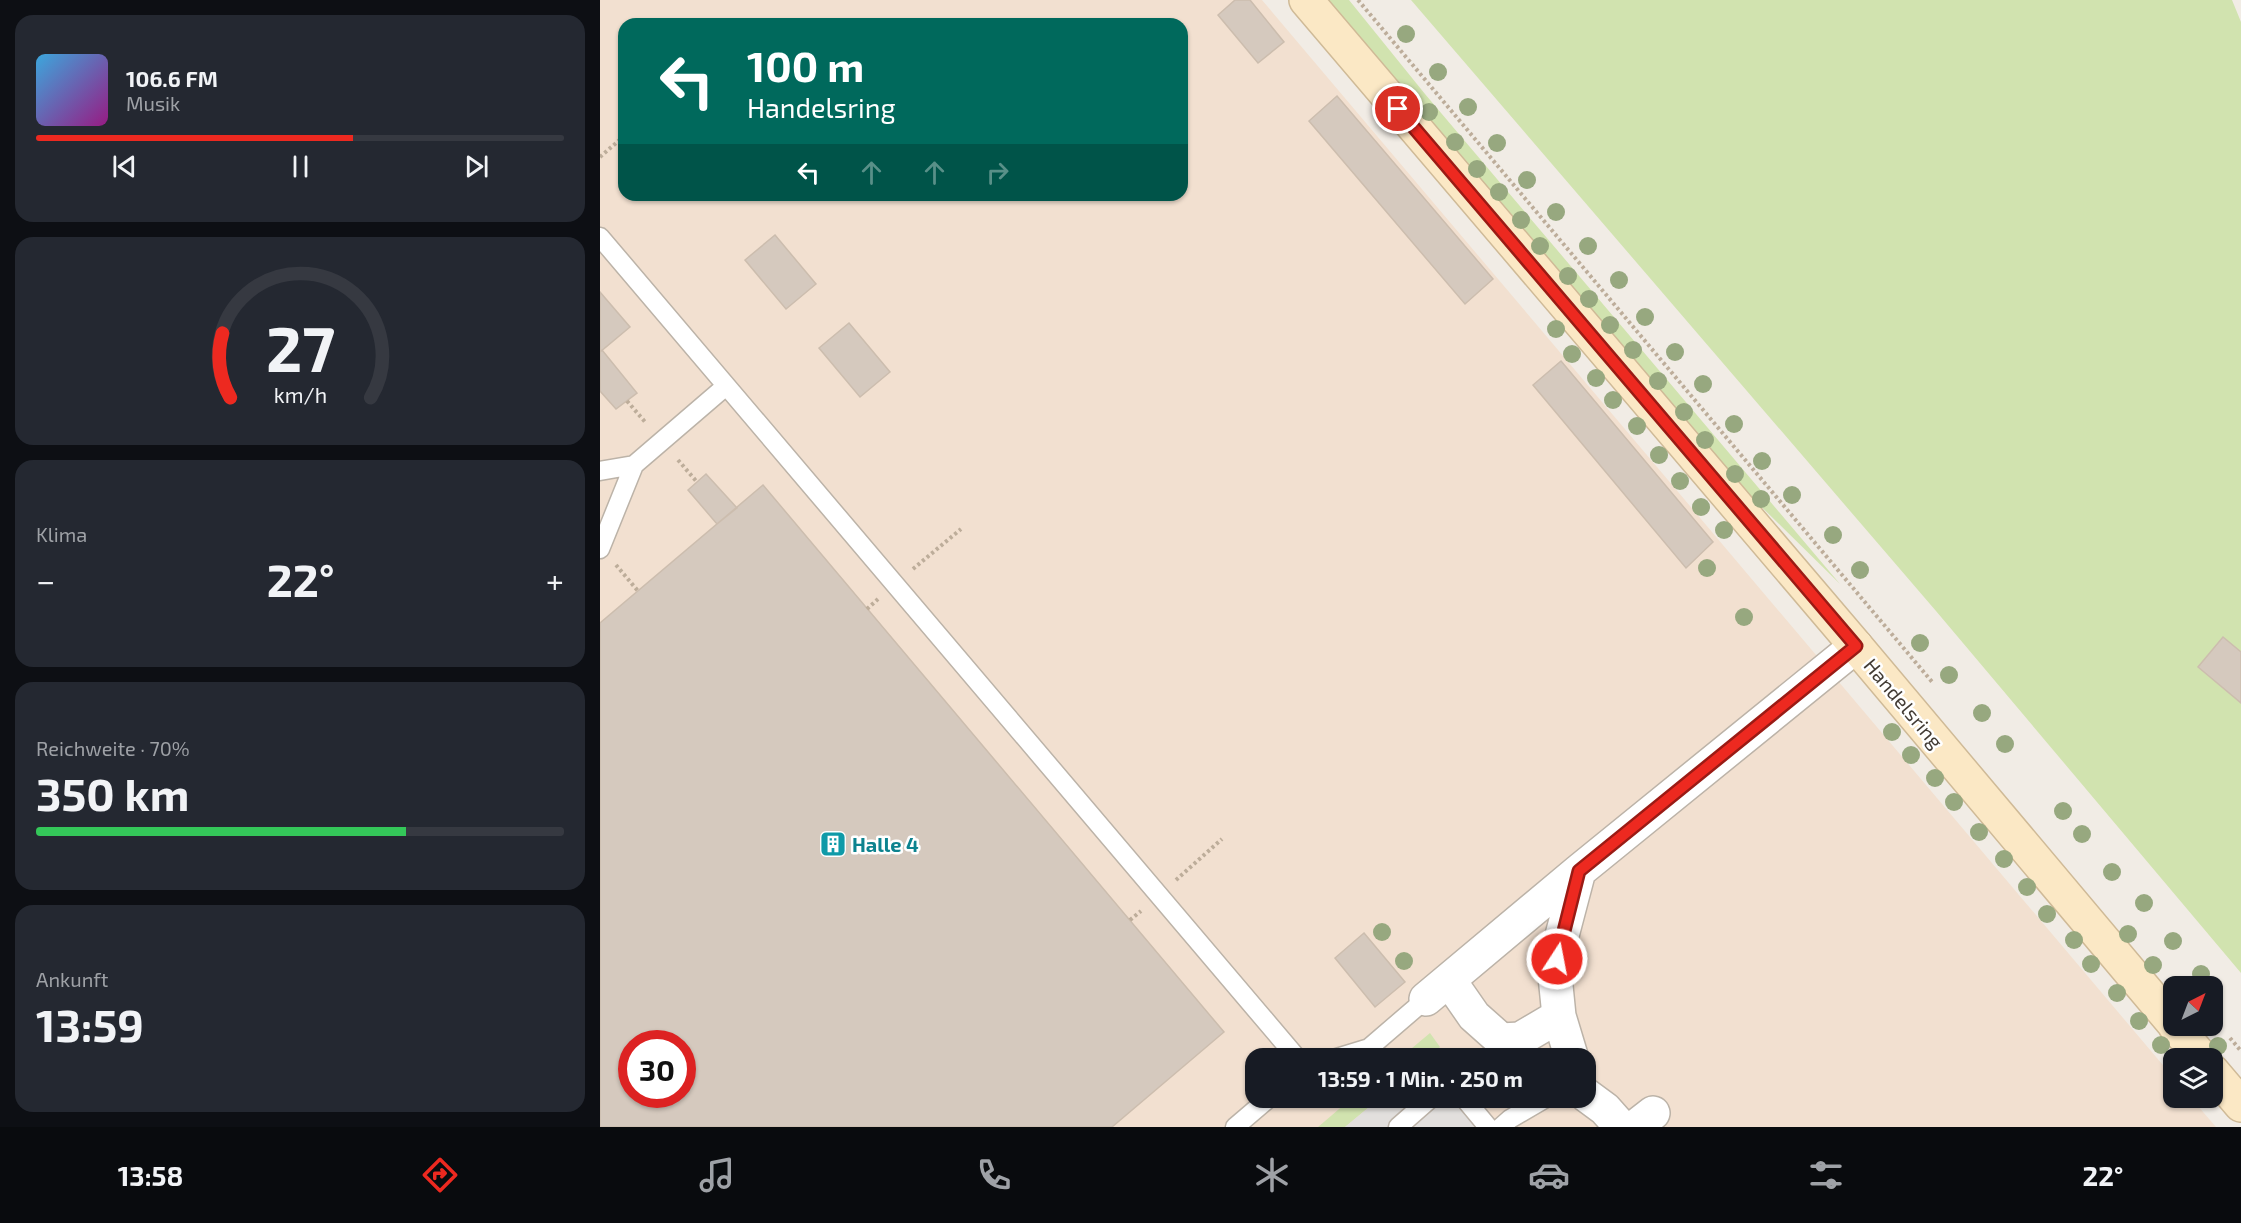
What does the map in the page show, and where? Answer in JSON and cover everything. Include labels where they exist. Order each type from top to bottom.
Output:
[{"type":"main road","name":"Handelsring","points":[[1306,0],[1856,646],[2163,1012]]},
{"type":"main road","name":"Handelsring","points":[[2183,1036],[2194,1048]]},
{"type":"main road","points":[[2223,1084],[2241,1104]]},
{"type":"street","points":[[1559,1016],[1520,1039],[1501,1040],[1474,1016],[1438,990],[1579,871],[1856,646]]},
{"type":"street","points":[[1569,1048],[1559,1016],[1555,976],[1560,943],[1579,871]]},
{"type":"street","points":[[1596,1103],[1621,1127]]},
{"type":"lane","points":[[600,237],[1289,1048]]},
{"type":"lane","points":[[601,549],[634,465],[726,386]]},
{"type":"lane","points":[[600,471],[634,465]]},
{"type":"lane","points":[[1369,1048],[1438,990]]},
{"type":"lane","points":[[1235,1127],[1257,1108]]},
{"type":"lane","points":[[1398,1127],[1420,1108]]},
{"type":"lane","points":[[1472,1108],[1488,1127]]},
{"type":"lane","points":[[1501,1127],[1529,1108]]},
{"type":"path","points":[[1358,0],[1935,686]]},
{"type":"path","points":[[600,157],[618,141]]},
{"type":"path","points":[[601,549],[638,591]]},
{"type":"shaded area","points":[[600,0],[1262,0],[2163,1065],[2163,1108],[2200,1108],[2216,1127],[600,1127]]},
{"type":"shaded area","points":[[1368,1108],[1484,1108],[1500,1127],[1345,1127]]},
{"type":"green space","points":[[1328,0],[1349,0],[1425,94],[1840,584],[1729,475]]},
{"type":"green space","points":[[1411,0],[2232,0],[2241,22],[2241,973],[1936,611]]},
{"type":"green space","points":[[1430,1033],[1440,1047],[1439,1048],[1412,1048]]},
{"type":"green space","points":[[1340,1108],[1368,1108],[1345,1127],[1318,1127]]},
{"type":"building","points":[[1235,0],[1250,0],[1284,42],[1258,63],[1218,15]]},
{"type":"building","points":[[1337,96],[1493,279],[1465,304],[1309,121]]},
{"type":"building","points":[[775,235],[816,284],[786,309],[745,260]]},
{"type":"building","points":[[600,292],[630,327],[600,352]]},
{"type":"building","points":[[849,323],[890,372],[860,397],[819,348]]},
{"type":"building","points":[[602,350],[637,393],[616,409],[600,391],[600,352]]},
{"type":"building","points":[[1561,361],[1713,542],[1686,568],[1533,385]]},
{"type":"building","points":[[706,474],[737,508],[717,524],[688,490]]},
{"type":"building","name":"Halle 4","points":[[763,485],[1224,1032],[1112,1127],[600,1127],[600,623]]},
{"type":"building","points":[[2223,637],[2241,652],[2241,703],[2198,667]]},
{"type":"building","points":[[1364,933],[1405,982],[1375,1007],[1335,958]]},
{"type":"place","name":"Halle 4","points":[[833,844]]},
{"type":"route","points":[[1398,109],[1721,491],[1856,646],[1579,871],[1557,959]]}]
